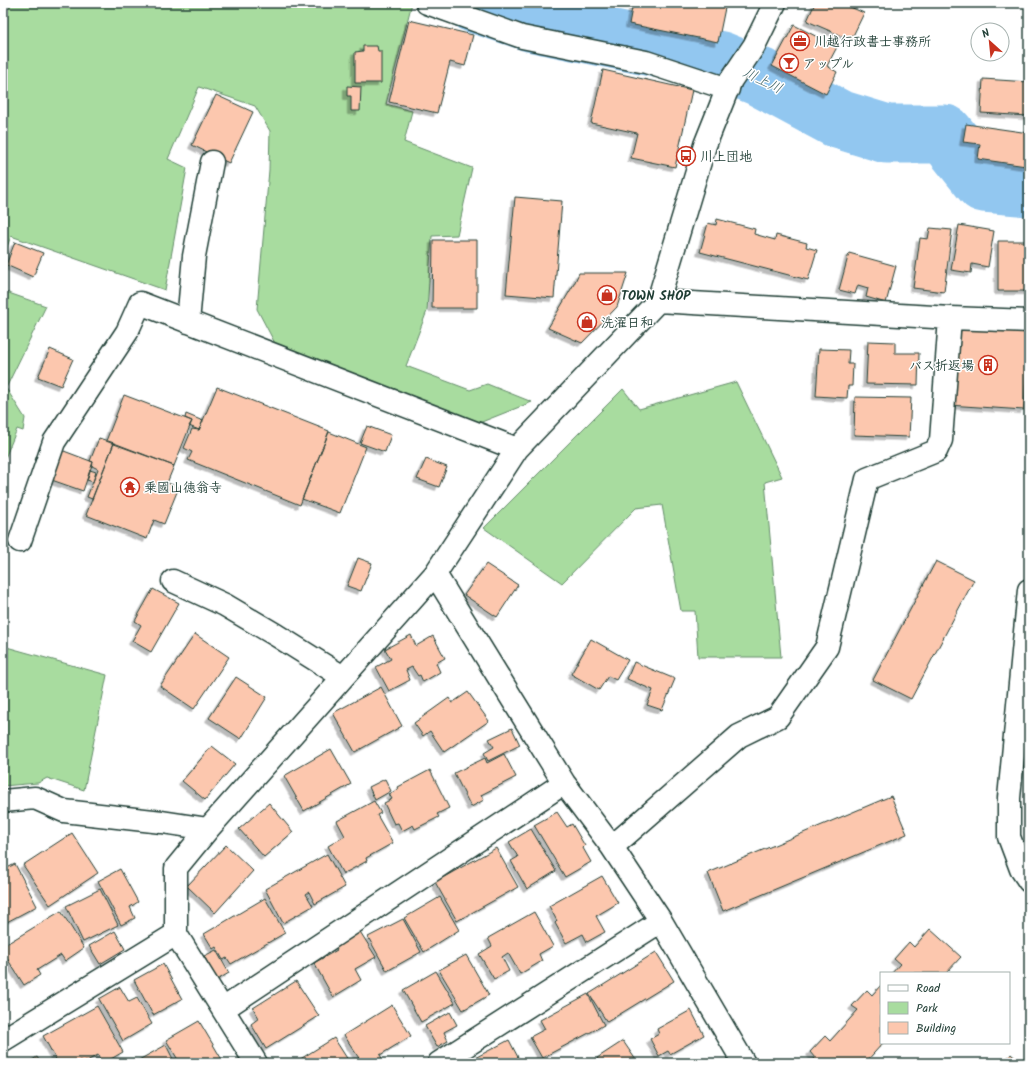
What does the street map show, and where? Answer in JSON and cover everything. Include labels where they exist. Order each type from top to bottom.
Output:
[{"type":"street","points":[[427,3],[522,37],[646,62],[730,84]]},
{"type":"street","points":[[256,1063],[176,934],[176,868],[208,829],[435,574],[516,449],[658,301],[705,145],[730,84],[754,46],[775,3]]},
{"type":"street","points":[[188,322],[194,256],[212,162]]},
{"type":"street","points":[[658,301],[950,318],[1029,321]]},
{"type":"street","points":[[20,541],[54,442],[127,332],[140,303],[516,449]]},
{"type":"street","points":[[612,847],[739,736],[778,717],[827,647],[867,479],[936,451],[941,440],[950,318]]},
{"type":"street","points":[[435,574],[564,783],[612,847],[661,921],[740,1062]]},
{"type":"street","points":[[173,581],[225,605],[343,677]]},
{"type":"street","points":[[1029,590],[1009,798],[1009,837],[1021,869],[1029,881]]},
{"type":"street","points":[[223,1009],[564,783]]},
{"type":"street","points":[[3,801],[35,798],[64,811],[162,822],[208,829]]},
{"type":"street","points":[[439,1063],[661,921]]},
{"type":"street","points":[[3,1040],[176,934]]},
{"type":"green space","points":[[3,3],[412,3],[386,104],[412,111],[404,142],[472,168],[457,235],[432,236],[427,311],[406,366],[470,390],[487,384],[532,402],[474,425],[279,351],[257,309],[269,170],[270,131],[255,106],[199,87],[168,159],[187,168],[165,290],[11,236],[3,258]]},
{"type":"green space","points":[[3,291],[46,306],[6,388],[25,418],[23,431],[17,429],[3,463]]},
{"type":"green space","points":[[736,382],[782,477],[765,482],[781,657],[698,657],[695,611],[681,611],[662,505],[636,508],[562,583],[484,528],[623,389],[639,409]]},
{"type":"green space","points":[[3,646],[107,675],[84,790],[47,778],[38,783],[3,786]]},
{"type":"building","points":[[633,3],[726,3],[718,42],[629,24]]},
{"type":"building","points":[[815,3],[841,3],[864,13],[851,40],[807,21]]},
{"type":"building","points":[[409,20],[473,35],[465,66],[450,62],[437,113],[389,102]]},
{"type":"building","points":[[794,25],[837,47],[827,66],[837,72],[826,94],[772,66]]},
{"type":"building","points":[[363,46],[377,46],[378,51],[381,51],[381,83],[355,83],[355,52],[363,51]]},
{"type":"building","points":[[603,70],[692,90],[675,167],[631,158],[637,133],[591,123]]},
{"type":"building","points":[[983,79],[1029,82],[1029,116],[981,113]]},
{"type":"building","points":[[347,86],[361,87],[360,111],[351,111],[351,96],[347,96]]},
{"type":"building","points":[[216,95],[253,112],[229,163],[192,145]]},
{"type":"building","points":[[966,124],[1029,133],[1026,166],[978,159],[980,144],[963,142]]},
{"type":"building","points":[[515,197],[562,201],[554,298],[506,294]]},
{"type":"building","points":[[717,219],[755,229],[754,234],[775,240],[776,235],[807,243],[806,247],[817,250],[808,280],[700,252],[708,223],[716,225]]},
{"type":"building","points":[[959,225],[994,231],[988,267],[972,264],[971,273],[951,270]]},
{"type":"building","points":[[930,228],[952,230],[944,292],[913,288],[920,238],[928,239]]},
{"type":"building","points":[[433,240],[477,240],[477,308],[432,308]]},
{"type":"building","points":[[998,241],[1029,241],[1029,291],[998,291]]},
{"type":"building","points":[[15,242],[43,253],[33,277],[6,265]]},
{"type":"building","points":[[849,253],[896,266],[886,303],[866,297],[868,288],[858,285],[855,294],[839,290]]},
{"type":"building","points":[[579,273],[628,273],[617,307],[582,343],[548,328]]},
{"type":"building","name":"バス折返場","points":[[953,320],[1029,324],[1024,410],[948,405]]},
{"type":"building","points":[[868,341],[895,342],[895,353],[919,353],[918,385],[866,384]]},
{"type":"building","points":[[50,349],[73,359],[61,386],[38,377]]},
{"type":"building","points":[[819,349],[849,350],[848,364],[853,364],[852,386],[848,386],[847,398],[816,396]]},
{"type":"building","points":[[217,387],[329,431],[300,505],[188,460],[192,452],[184,448],[192,429],[199,430]]},
{"type":"building","points":[[124,395],[192,421],[174,466],[106,441]]},
{"type":"building","points":[[855,397],[911,398],[909,437],[854,435]]},
{"type":"building","points":[[186,414],[203,421],[199,430],[189,426],[192,421],[185,418]]},
{"type":"building","points":[[367,426],[391,435],[385,452],[360,443]]},
{"type":"building","points":[[329,432],[366,447],[340,513],[302,499]]},
{"type":"building","points":[[99,438],[114,443],[92,499],[87,497],[98,469],[92,466],[93,462],[90,461]]},
{"type":"building","points":[[114,443],[174,466],[167,483],[179,487],[164,524],[154,520],[147,539],[86,515]]},
{"type":"building","points":[[56,448],[93,462],[83,491],[46,478]]},
{"type":"building","points":[[426,459],[447,467],[439,487],[417,479]]},
{"type":"building","points":[[90,470],[96,472],[93,482],[87,480]]},
{"type":"building","points":[[358,558],[372,563],[361,591],[347,586]]},
{"type":"building","points":[[936,561],[974,580],[911,699],[873,680]]},
{"type":"building","points":[[486,564],[518,585],[497,617],[464,595]]},
{"type":"building","points":[[153,589],[179,603],[151,652],[132,641],[141,625],[135,621]]},
{"type":"building","points":[[195,634],[229,657],[194,709],[160,686]]},
{"type":"building","points":[[411,635],[416,646],[433,636],[445,658],[436,663],[440,672],[423,682],[420,675],[418,676],[412,667],[406,670],[410,680],[389,691],[376,667],[391,659],[385,649]]},
{"type":"building","points":[[591,639],[628,660],[616,680],[608,676],[599,690],[571,674]]},
{"type":"building","points":[[634,662],[675,679],[662,710],[647,705],[653,690],[627,679]]},
{"type":"building","points":[[236,677],[267,697],[241,739],[209,718]]},
{"type":"building","points":[[381,687],[402,726],[355,752],[333,713]]},
{"type":"building","points":[[468,692],[489,721],[444,752],[430,731],[423,736],[414,723],[449,698],[452,703]]},
{"type":"building","points":[[512,728],[520,745],[488,761],[484,753],[494,747],[489,739]]},
{"type":"building","points":[[212,746],[235,764],[205,800],[182,781]]},
{"type":"building","points":[[331,749],[351,784],[304,811],[284,776]]},
{"type":"building","points":[[504,754],[516,777],[481,795],[484,800],[471,807],[454,773],[485,758],[487,763]]},
{"type":"building","points":[[430,770],[449,808],[437,814],[439,817],[415,829],[413,825],[402,831],[398,823],[394,824],[384,803],[392,799],[389,794],[399,789],[398,787]]},
{"type":"building","points":[[385,779],[391,791],[375,800],[369,787]]},
{"type":"building","points":[[891,796],[907,834],[723,911],[708,873]]},
{"type":"building","points":[[374,801],[381,813],[377,815],[393,843],[366,858],[367,861],[343,874],[328,846],[345,836],[337,821]]},
{"type":"building","points":[[269,803],[293,832],[264,857],[239,829]]},
{"type":"building","points":[[557,812],[567,827],[572,824],[585,846],[583,848],[591,862],[565,877],[534,825]]},
{"type":"building","points":[[531,829],[556,871],[527,889],[511,861],[518,857],[509,842]]},
{"type":"building","points":[[72,833],[98,873],[50,905],[23,865]]},
{"type":"building","points":[[226,845],[253,871],[215,913],[187,886]]},
{"type":"building","points":[[496,848],[518,887],[457,921],[435,882]]},
{"type":"building","points":[[327,854],[345,887],[315,904],[309,892],[306,894],[313,906],[283,923],[265,889]]},
{"type":"building","points":[[15,864],[37,906],[3,924],[3,870]]},
{"type":"building","points":[[120,869],[138,902],[130,907],[135,918],[121,925],[98,881]]},
{"type":"building","points":[[602,876],[618,903],[596,916],[605,932],[587,942],[583,934],[566,943],[555,923],[557,921],[549,906]]},
{"type":"building","points":[[100,889],[118,925],[83,942],[66,906]]},
{"type":"building","points":[[440,897],[459,930],[424,952],[404,918]]},
{"type":"building","points":[[265,898],[285,933],[231,964],[227,958],[223,960],[216,947],[213,949],[204,934]]},
{"type":"building","points":[[61,911],[84,948],[65,961],[61,955],[37,970],[40,975],[24,985],[3,952],[3,946]]},
{"type":"building","points":[[534,912],[553,946],[539,954],[542,961],[520,974],[508,953],[502,957],[509,971],[494,979],[479,954],[492,946],[488,938]]},
{"type":"building","points":[[403,919],[421,952],[387,971],[368,937]]},
{"type":"building","points":[[930,929],[961,957],[947,972],[893,972],[900,964],[894,959],[909,942],[914,947]]},
{"type":"building","points":[[359,930],[376,957],[355,969],[361,980],[333,997],[314,963],[337,950],[334,944]]},
{"type":"building","points":[[115,931],[125,949],[100,964],[89,946]]},
{"type":"building","points":[[216,950],[229,973],[217,980],[204,956]]},
{"type":"building","points":[[656,952],[674,981],[607,1022],[589,994]]},
{"type":"building","points":[[466,955],[489,995],[463,1010],[439,970]]},
{"type":"building","points":[[163,964],[182,999],[153,1015],[134,980]]},
{"type":"building","points":[[436,971],[455,1003],[421,1022],[403,990]]},
{"type":"building","points":[[296,981],[319,1016],[266,1049],[251,1024],[259,1018],[253,1008]]},
{"type":"building","points":[[880,986],[880,1044],[882,1044],[865,1063],[810,1063],[815,1058],[810,1052],[825,1036],[830,1041],[858,1010],[852,1006],[867,990],[872,995]]},
{"type":"building","points":[[120,987],[129,1002],[137,998],[152,1024],[123,1041],[99,999]]},
{"type":"building","points":[[588,994],[604,1025],[542,1058],[530,1037],[545,1029],[540,1020]]},
{"type":"building","points":[[392,1005],[411,1036],[380,1055],[383,1060],[377,1063],[362,1063],[344,1035]]},
{"type":"building","points":[[97,1006],[123,1052],[104,1063],[102,1063],[98,1055],[83,1063],[80,1060],[76,1063],[58,1063],[43,1036]]},
{"type":"building","points":[[691,1010],[704,1035],[670,1054],[668,1051],[659,1056],[650,1039],[659,1034],[657,1029]]},
{"type":"building","points":[[450,1012],[457,1025],[444,1032],[448,1041],[437,1047],[425,1026]]},
{"type":"building","points":[[199,1021],[224,1063],[180,1063],[166,1040]]},
{"type":"building","points":[[334,1038],[350,1063],[294,1063]]},
{"type":"building","points":[[509,1040],[521,1063],[470,1063],[469,1061]]},
{"type":"building","points":[[623,1041],[638,1063],[600,1063],[597,1058]]},
{"type":"building","points":[[166,1045],[175,1063],[138,1063],[137,1061]]},
{"type":"building","points":[[1011,1054],[1021,1063],[1003,1063]]},
{"type":"building","points":[[37,1057],[41,1063],[27,1063]]},
{"type":"waterway","name":"川上川","points":[[473,3],[530,22],[721,61],[760,77],[838,119],[887,134],[945,134],[984,183],[1029,187]]},
{"type":"place","name":"川越行政書士事務所","points":[[800,41]]},
{"type":"place","name":"アップル","points":[[789,63]]},
{"type":"place","name":"川上団地","points":[[686,156]]},
{"type":"place","name":"TOWN SHOP","points":[[607,295]]},
{"type":"place","name":"洗濯日和","points":[[587,322]]},
{"type":"place","name":"バス折返場","points":[[988,365]]},
{"type":"place","name":"乗國山徳翁寺","points":[[130,487]]}]
